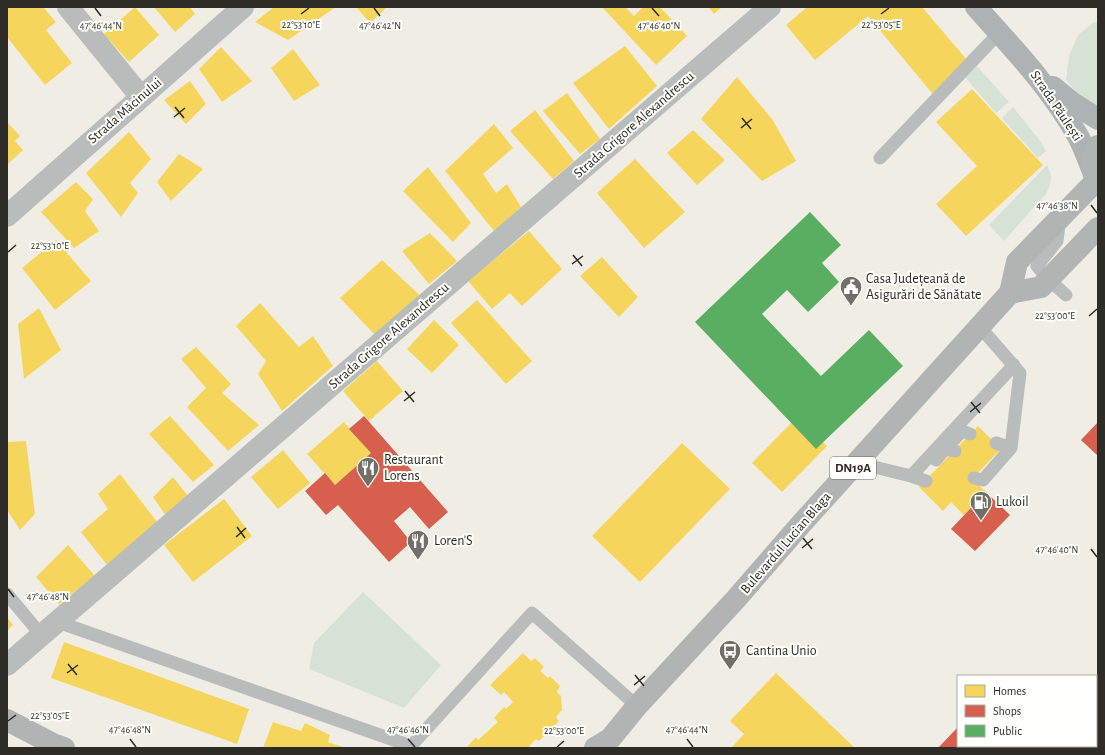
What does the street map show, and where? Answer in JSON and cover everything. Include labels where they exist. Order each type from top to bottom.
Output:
[{"type":"main road","name":"Strada Păulești","points":[[976,7],[1028,66],[1066,117],[1079,139],[1095,178]]},
{"type":"main road","name":"Strada Păulești","points":[[1028,66],[1072,102],[1098,119]]},
{"type":"main road","points":[[1095,178],[1093,154],[1098,146]]},
{"type":"main road","name":"Bulevardul Lucian Blaga","points":[[604,745],[637,706],[736,599],[1010,293],[1017,262],[1095,178]]},
{"type":"main road","points":[[1010,293],[1041,287],[1098,228]]},
{"type":"main road","points":[[7,720],[46,741],[64,748]]},
{"type":"main road","points":[[7,736],[47,748]]},
{"type":"street","points":[[68,7],[141,97]]},
{"type":"street","name":"Strada Măcinului","points":[[7,216],[243,7]]},
{"type":"street","name":"Strada Grigore Alexandrescu","points":[[7,665],[770,7]]},
{"type":"lane","points":[[880,158],[999,33]]},
{"type":"lane","points":[[1060,217],[1057,241],[1037,266],[1048,279],[1066,295]]},
{"type":"lane","points":[[978,481],[994,462],[1011,448],[1020,373],[980,327]]},
{"type":"lane","points":[[918,479],[1014,366]]},
{"type":"lane","points":[[918,479],[950,450],[962,431],[970,434]]},
{"type":"lane","points":[[996,443],[1011,448]]},
{"type":"lane","points":[[858,463],[918,479]]},
{"type":"lane","points":[[7,594],[42,636]]},
{"type":"lane","points":[[58,622],[411,746],[532,613],[637,706]]},
{"type":"shaded area","points":[[1094,22],[1098,23],[1098,108],[1079,95],[1066,80],[1069,56],[1078,35]]},
{"type":"shaded area","points":[[976,65],[1009,102],[996,113],[964,76]]},
{"type":"shaded area","points":[[1013,107],[1041,142],[1046,151],[1038,158],[1002,118]]},
{"type":"shaded area","points":[[1047,165],[1051,180],[1046,194],[1004,241],[989,225]]},
{"type":"shaded area","points":[[363,592],[441,665],[404,708],[309,669],[314,643]]},
{"type":"building: Homes","points":[[7,7],[43,7],[56,22],[46,30],[72,63],[45,85],[7,37]]},
{"type":"building: Homes","points":[[135,7],[159,35],[129,62],[104,34]]},
{"type":"building: Homes","points":[[154,7],[190,7],[195,14],[175,32]]},
{"type":"building: Homes","points":[[274,7],[336,7],[288,40],[255,22]]},
{"type":"building: Homes","points":[[356,7],[387,7],[370,23]]},
{"type":"building: Homes","points":[[602,7],[625,7],[634,16],[643,7],[660,7],[687,36],[656,65]]},
{"type":"building: Homes","points":[[708,7],[722,7],[714,14]]},
{"type":"building: Homes","points":[[807,7],[922,7],[973,67],[936,98],[868,16],[815,60],[786,25]]},
{"type":"building: Homes","points":[[625,46],[657,86],[609,129],[573,83]]},
{"type":"building: Homes","points":[[221,47],[252,81],[222,102],[199,69]]},
{"type":"building: Homes","points":[[293,49],[320,85],[294,101],[271,68]]},
{"type":"building: Homes","points":[[737,77],[772,119],[796,161],[762,181],[701,119]]},
{"type":"building: Homes","points":[[190,81],[206,104],[186,124],[164,100]]},
{"type":"building: Homes","points":[[972,89],[1043,165],[966,236],[936,204],[977,166],[936,122]]},
{"type":"building: Homes","points":[[567,93],[600,139],[580,154],[543,111]]},
{"type":"building: Homes","points":[[535,110],[574,161],[553,179],[510,131]]},
{"type":"building: Homes","points":[[7,122],[20,136],[15,141],[23,150],[8,164]]},
{"type":"building: Homes","points":[[494,124],[513,148],[483,174],[496,193],[507,184],[521,207],[495,232],[445,171]]},
{"type":"building: Homes","points":[[693,130],[725,160],[697,185],[667,153]]},
{"type":"building: Homes","points":[[129,132],[151,159],[130,183],[138,193],[121,217],[86,173]]},
{"type":"building: Homes","points":[[179,154],[203,169],[171,201],[157,182]]},
{"type":"building: Homes","points":[[635,159],[685,212],[644,248],[597,193]]},
{"type":"building: Homes","points":[[428,167],[471,223],[453,242],[403,191]]},
{"type":"building: Homes","points":[[76,182],[93,199],[85,211],[99,231],[74,248],[41,212]]},
{"type":"building: Homes","points":[[529,231],[562,269],[522,306],[510,293],[492,309],[468,281]]},
{"type":"building: Homes","points":[[430,233],[457,261],[429,284],[402,251]]},
{"type":"building: Homes","points":[[56,240],[91,281],[55,310],[22,268]]},
{"type":"building: Homes","points":[[602,257],[638,297],[619,317],[580,276]]},
{"type":"building: Homes","points":[[382,260],[426,301],[375,335],[340,298]]},
{"type":"building: Homes","points":[[477,300],[532,361],[506,384],[451,323]]},
{"type":"building: Homes","points":[[260,303],[299,347],[313,336],[333,366],[282,411],[258,374],[266,361],[236,326]]},
{"type":"building: Homes","points":[[39,308],[61,350],[24,379],[18,324]]},
{"type":"building: Homes","points":[[434,320],[459,345],[432,373],[407,349]]},
{"type":"building: Homes","points":[[196,347],[231,384],[222,393],[259,425],[228,451],[187,407],[206,388],[181,359]]},
{"type":"building: Homes","points":[[377,361],[403,391],[369,421],[343,391]]},
{"type":"building: Homes","points":[[170,416],[214,465],[193,482],[149,434]]},
{"type":"building: Homes","points":[[797,417],[827,446],[782,492],[752,463]]},
{"type":"building: Homes","points":[[344,422],[371,453],[335,485],[307,454]]},
{"type":"building: Homes","points":[[978,426],[1001,449],[972,479],[986,492],[964,515],[951,502],[943,511],[919,487]]},
{"type":"building: Homes","points":[[26,441],[35,514],[20,530],[7,510],[7,442]]},
{"type":"building: Homes","points":[[682,443],[730,489],[640,582],[592,536]]},
{"type":"building: Homes","points":[[283,450],[310,483],[278,509],[251,477]]},
{"type":"building: Homes","points":[[120,474],[158,523],[107,565],[81,532],[108,509],[98,494]]},
{"type":"building: Homes","points":[[173,477],[188,496],[166,516],[153,497]]},
{"type":"building: Homes","points":[[224,499],[252,536],[193,582],[164,545]]},
{"type":"building: Homes","points":[[68,545],[95,576],[59,604],[36,577]]},
{"type":"building: Homes","points":[[7,617],[13,625],[7,631]]},
{"type":"building: Homes","points":[[64,642],[249,709],[237,744],[51,678]]},
{"type":"building: Homes","points":[[523,653],[531,661],[535,658],[544,667],[540,671],[548,678],[550,676],[560,686],[557,692],[561,696],[562,710],[556,717],[559,721],[539,741],[536,739],[528,748],[466,748],[476,737],[478,740],[498,722],[494,718],[504,707],[506,709],[513,702],[504,692],[501,695],[490,685]]},
{"type":"building: Homes","points":[[776,673],[855,748],[731,748],[744,734],[730,721]]},
{"type":"building: Homes","points":[[273,722],[301,731],[305,723],[330,735],[328,742],[346,748],[263,748]]},
{"type":"building: Shops","name":"Restaurant Lorens","points":[[364,416],[448,512],[429,529],[410,507],[394,521],[411,542],[389,562],[338,505],[326,515],[305,491],[325,473],[335,485],[371,453],[349,429]]},
{"type":"building: Shops","points":[[1098,422],[1098,456],[1081,440]]},
{"type":"building: Shops","name":"Lukoil","points":[[986,492],[1010,515],[975,551],[951,529]]},
{"type":"building: Shops","points":[[957,728],[957,747],[1031,748],[938,748]]},
{"type":"building: Public","name":"Casa Județeană de Asigurări de Sănătate","points":[[810,212],[841,245],[822,263],[839,282],[808,312],[787,290],[762,314],[821,376],[869,330],[903,366],[816,449],[695,322]]},
{"type":"place","name":"Casa Județeană de Asigurări de Sănătate","points":[[851,306]]},
{"type":"place","name":"Restaurant Lorens","points":[[368,488]]},
{"type":"place","name":"Lukoil","points":[[981,522]]},
{"type":"place","name":"Loren'S","points":[[418,560]]},
{"type":"place","name":"Cantina Unio","points":[[730,670]]}]
